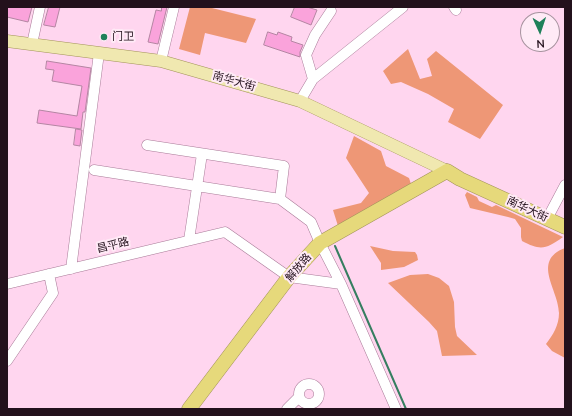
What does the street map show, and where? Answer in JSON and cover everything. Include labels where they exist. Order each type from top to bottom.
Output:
[{"type":"highway","name":"南华大街","points":[[447,171],[461,173],[549,217],[565,228]]},
{"type":"highway","name":"解放路","points":[[190,409],[289,277],[320,243],[447,171]]},
{"type":"highway","name":"南华大街","points":[[549,217],[565,221]]},
{"type":"main road","name":"南华大街","points":[[7,41],[161,61],[300,101],[447,171]]},
{"type":"street","points":[[32,44],[40,7]]},
{"type":"street","points":[[161,61],[174,7]]},
{"type":"street","points":[[300,101],[313,78],[400,8]]},
{"type":"street","points":[[313,78],[306,55],[315,35],[331,11]]},
{"type":"street","points":[[71,269],[99,53]]},
{"type":"street","points":[[147,145],[284,166],[280,199]]},
{"type":"street","points":[[190,240],[202,154]]},
{"type":"street","points":[[94,170],[280,199],[311,222],[341,284],[396,409]]},
{"type":"street","points":[[549,217],[565,185]]},
{"type":"street","name":"昌平路","points":[[7,284],[225,232],[289,277]]},
{"type":"street","points":[[7,361],[53,293],[49,274]]},
{"type":"street","points":[[289,277],[341,284]]},
{"type":"street","points":[[287,409],[300,397]]},
{"type":"shaded area","points":[[190,7],[208,7],[256,19],[246,43],[205,33],[200,55],[179,49]]},
{"type":"shaded area","points":[[408,49],[420,79],[432,76],[427,59],[436,51],[503,105],[480,139],[448,122],[454,109],[428,94],[401,82],[391,84],[383,71]]},
{"type":"shaded area","points":[[354,136],[381,151],[386,166],[409,178],[413,190],[338,226],[333,210],[361,203],[369,193],[346,158]]},
{"type":"shaded area","points":[[467,192],[477,197],[479,201],[492,207],[496,205],[563,237],[548,246],[543,247],[534,246],[522,241],[521,228],[515,219],[470,208],[465,195]]},
{"type":"shaded area","points":[[370,246],[393,251],[415,252],[418,260],[404,267],[381,270],[381,263]]},
{"type":"shaded area","points":[[565,248],[565,358],[552,351],[546,344],[555,330],[559,313],[548,268],[550,260],[555,254]]},
{"type":"shaded area","points":[[428,274],[439,278],[449,286],[454,302],[455,327],[457,336],[477,355],[442,356],[437,331],[388,283],[410,275]]},
{"type":"building","points":[[7,7],[32,7],[28,22],[7,17]]},
{"type":"building","points":[[49,7],[60,7],[55,27],[44,25]]},
{"type":"building","points":[[162,7],[167,7],[158,44],[148,42],[156,10],[161,11]]},
{"type":"building","points":[[295,7],[307,7],[317,10],[311,25],[291,17]]},
{"type":"building","points":[[268,32],[277,35],[278,32],[292,37],[291,41],[303,45],[300,52],[300,57],[264,45]]},
{"type":"building","points":[[47,61],[91,68],[81,129],[37,123],[39,110],[77,116],[82,86],[52,81],[54,70],[46,69]]},
{"type":"building","points":[[76,129],[82,130],[80,146],[74,145]]},
{"type":"waterway","points":[[335,246],[406,409]]},
{"type":"place","name":"门卫","points":[[104,37]]}]
